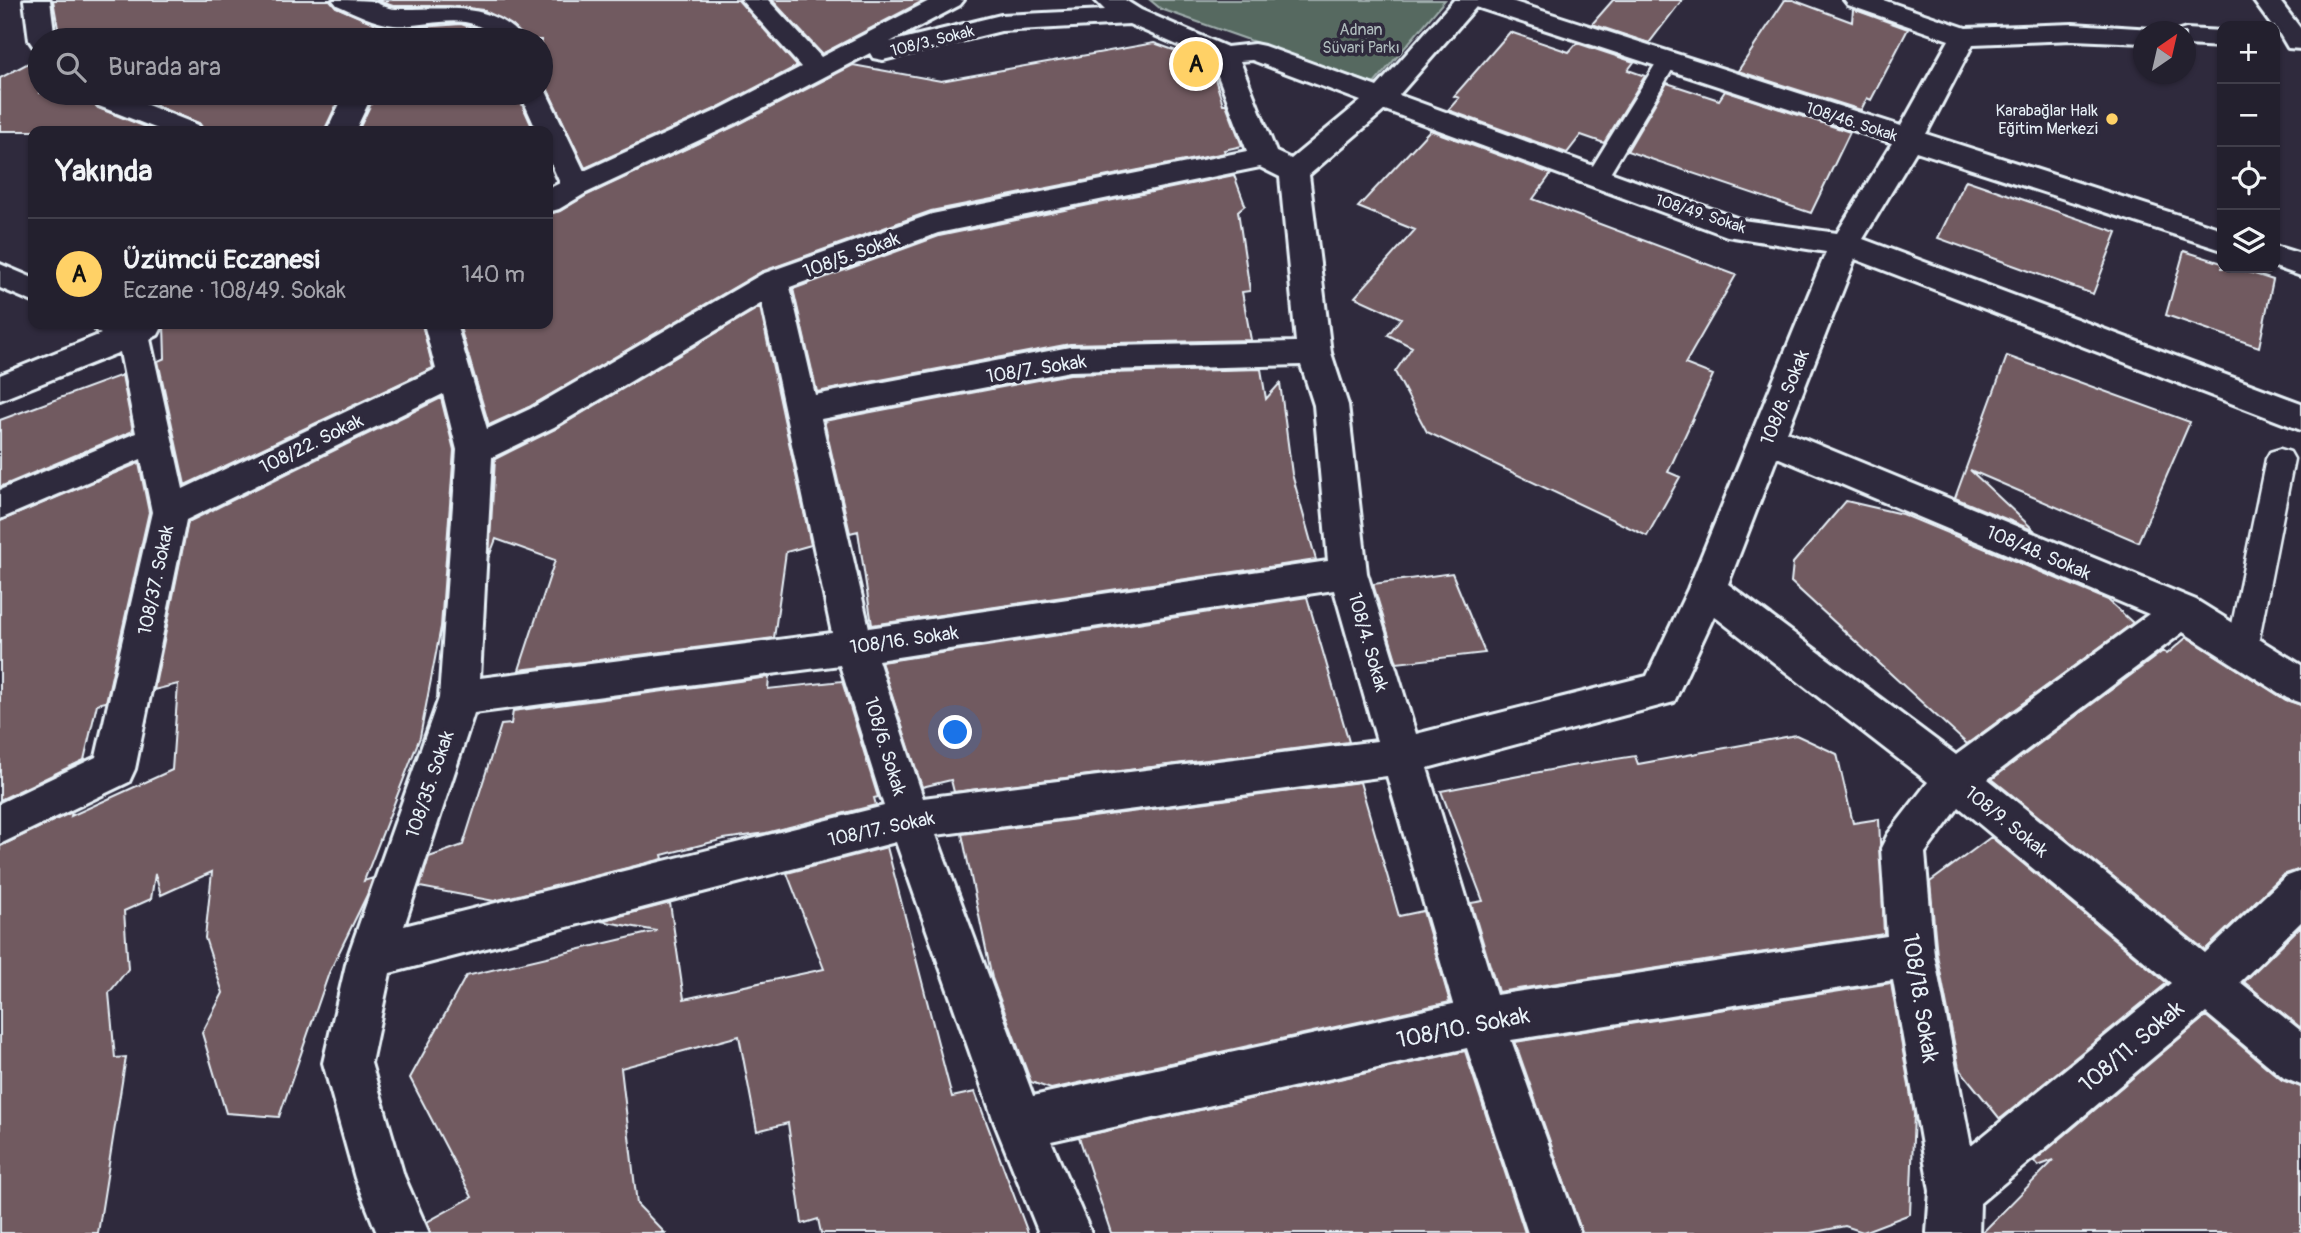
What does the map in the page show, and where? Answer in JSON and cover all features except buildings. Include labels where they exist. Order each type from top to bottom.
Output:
[{"type":"street","points":[[37,0],[40,28]]},
{"type":"street","points":[[346,0],[388,28]]},
{"type":"street","points":[[754,0],[816,68]]},
{"type":"street","name":"108/3. Sokak","points":[[553,199],[726,117],[951,0]]},
{"type":"street","name":"108/49. Sokak","points":[[1108,0],[1132,16],[1224,55],[1254,52],[1738,229],[1845,244],[2301,417]]},
{"type":"street","points":[[1279,165],[1382,98],[1468,0]]},
{"type":"street","name":"108/46. Sokak","points":[[1482,0],[2217,238]]},
{"type":"street","points":[[1857,0],[1964,36],[2073,32],[2133,35]]},
{"type":"street","points":[[2266,0],[2291,42]]},
{"type":"street","points":[[393,28],[468,2],[484,8],[502,21],[505,28]]},
{"type":"street","name":"108/3. Sokak","points":[[816,68],[1001,23],[1132,16]]},
{"type":"street","name":"108/8. Sokak","points":[[1402,755],[1660,690],[1707,589],[1845,244],[1908,139],[1964,36]]},
{"type":"street","points":[[2196,38],[2217,39]]},
{"type":"street","name":"108/4. Sokak","points":[[1224,55],[1279,165],[1314,353],[1331,405],[1348,573],[1480,1021],[1554,1233]]},
{"type":"street","points":[[122,105],[175,126]]},
{"type":"street","points":[[343,126],[353,105]]},
{"type":"street","points":[[539,105],[549,126]]},
{"type":"street","points":[[553,135],[576,186]]},
{"type":"street","name":"108/5. Sokak","points":[[475,450],[542,418],[773,282],[932,224],[1279,165]]},
{"type":"street","points":[[2280,258],[2301,265]]},
{"type":"street","points":[[0,275],[28,289]]},
{"type":"street","name":"108/6. Sokak","points":[[773,282],[854,647],[909,819],[1019,1124],[1065,1233]]},
{"type":"street","points":[[0,388],[127,329]]},
{"type":"street","name":"108/37. Sokak","points":[[0,824],[114,769],[170,512],[131,329]]},
{"type":"street","name":"108/35. Sokak","points":[[403,1233],[380,1178],[347,1063],[371,956],[459,698],[475,450],[441,329]]},
{"type":"street","name":"108/7. Sokak","points":[[803,410],[1070,359],[1314,353]]},
{"type":"street","name":"108/22. Sokak","points":[[170,512],[453,375]]},
{"type":"street","name":"108/48. Sokak","points":[[1767,438],[2182,611],[2301,686]]},
{"type":"street","points":[[0,505],[155,439]]},
{"type":"street","name":"108/16. Sokak","points":[[459,698],[854,647],[1348,573]]},
{"type":"street","name":"108/9. Sokak","points":[[1707,589],[1956,779],[2301,1061]]},
{"type":"street","name":"108/18. Sokak","points":[[1954,1212],[1911,955],[1903,848],[1956,779],[2182,611]]},
{"type":"street","name":"108/17. Sokak","points":[[371,956],[909,819],[1402,755]]},
{"type":"street","name":"108/11. Sokak","points":[[1954,1212],[2207,983],[2301,892]]},
{"type":"street","name":"108/10. Sokak","points":[[1019,1124],[1480,1021],[1911,955]]},
{"type":"lane","points":[[1597,177],[1668,60]]},
{"type":"lane","points":[[2242,649],[2280,459]]},
{"type":"green space","name":"Adnan Süvari Parkı","points":[[1150,0],[1445,0],[1374,84],[1161,9]]},
{"type":"place","name":"Üzümcü Eczanesi","points":[[1196,64]]},
{"type":"place","name":"Karabağlar Halk Eğitim Merkezi","points":[[2112,119]]}]
